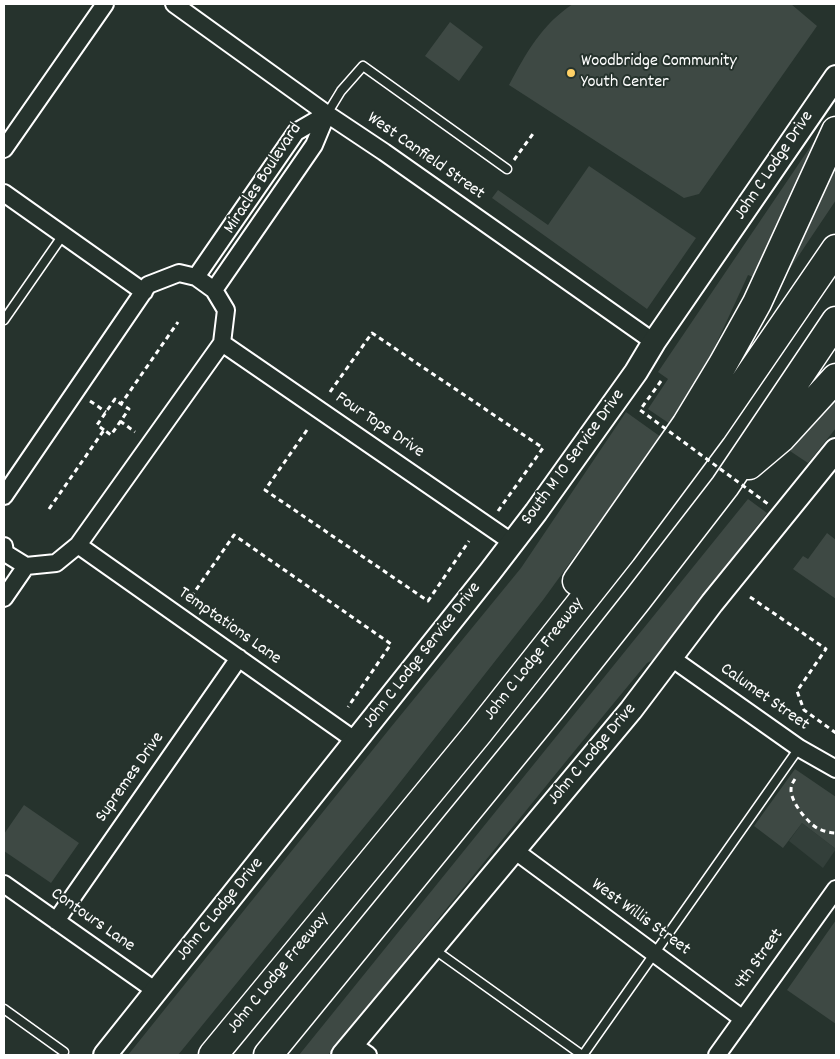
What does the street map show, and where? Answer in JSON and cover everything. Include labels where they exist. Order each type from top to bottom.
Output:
[{"type":"highway","points":[[512,690],[558,608],[686,425],[718,372],[757,303],[836,131]]},
{"type":"highway","name":"John C Lodge Freeway","points":[[213,1055],[512,690],[622,551],[706,438],[836,249]]},
{"type":"highway","points":[[268,1055],[553,706],[725,486],[836,321]]},
{"type":"highway","points":[[725,486],[781,438],[836,378]]},
{"type":"main road","name":"John C Lodge Drive","points":[[654,342],[836,77]]},
{"type":"main road","name":"South M 10 Service Drive","points":[[490,572],[636,372],[654,342]]},
{"type":"main road","name":"John C Lodge Drive","points":[[354,1052],[432,948],[631,710],[712,603],[836,450]]},
{"type":"main road","name":"John C Lodge Service Drive","points":[[356,741],[490,572]]},
{"type":"main road","name":"John C Lodge Drive","points":[[105,1055],[356,741]]},
{"type":"street","points":[[4,149],[106,4]]},
{"type":"street","name":"West Canfield Street","points":[[174,4],[327,114],[654,342]]},
{"type":"street","name":"Miracles Boulevard","points":[[196,276],[296,132],[327,114]]},
{"type":"street","name":"Miracles Boulevard","points":[[214,290],[314,145],[327,114]]},
{"type":"street","points":[[4,194],[144,292]]},
{"type":"street","points":[[4,496],[148,285],[179,273],[196,276],[214,290],[226,310],[222,343],[78,545],[56,562],[26,566],[4,551]]},
{"type":"street","name":"Four Tops Drive","points":[[222,343],[513,543]]},
{"type":"street","name":"Temptations Lane","points":[[78,545],[356,741]]},
{"type":"street","points":[[4,598],[26,566]]},
{"type":"street","name":"Calumet Street","points":[[670,657],[799,748],[836,769]]},
{"type":"street","name":"Supremes Drive","points":[[56,921],[239,658]]},
{"type":"street","name":"West Willis Street","points":[[514,850],[743,1019]]},
{"type":"street","name":"Contours Lane","points":[[4,884],[156,991]]},
{"type":"street","name":"4th Street","points":[[723,1053],[743,1019],[836,889]]},
{"type":"lane","points":[[327,114],[342,91],[363,66],[507,169]]},
{"type":"lane","points":[[4,320],[63,235]]},
{"type":"lane","points":[[432,948],[582,1055],[799,748]]},
{"type":"lane","points":[[4,1009],[64,1052]]},
{"type":"path","points":[[507,169],[535,131]]},
{"type":"path","points":[[122,404],[178,322]]},
{"type":"path","points":[[330,392],[372,333],[543,448],[498,511]]},
{"type":"path","points":[[661,381],[640,410],[768,504]]},
{"type":"path","points":[[115,398],[122,404],[129,408],[111,436],[96,425],[115,398]]},
{"type":"path","points":[[89,400],[106,412]]},
{"type":"path","points":[[120,421],[135,432]]},
{"type":"path","points":[[49,509],[104,430]]},
{"type":"path","points":[[307,430],[265,490],[428,601],[469,541]]},
{"type":"path","points":[[190,597],[234,535],[391,644],[348,707]]},
{"type":"path","points":[[750,597],[826,650],[797,691],[804,710],[836,733]]},
{"type":"path","points":[[800,772],[790,787],[796,806],[817,828],[836,834]]},
{"type":"shaded area","points":[[573,4],[791,4],[817,26],[699,194],[684,198],[509,85],[536,40],[552,21]]},
{"type":"shaded area","points":[[450,22],[483,47],[459,81],[425,56]]},
{"type":"shaded area","points":[[823,128],[753,277],[748,275],[712,353],[670,424],[648,409],[668,379],[658,372]]},
{"type":"shaded area","points":[[836,156],[836,200],[779,285]]},
{"type":"shaded area","points":[[589,166],[696,238],[647,309],[492,198],[498,190],[548,225]]},
{"type":"shaded area","points":[[836,398],[836,428],[808,463],[790,451]]},
{"type":"shaded area","points":[[626,412],[661,437],[543,600],[387,799],[178,1055],[128,1055],[521,568]]},
{"type":"shaded area","points":[[748,499],[767,513],[653,660],[647,663],[328,1055],[299,1055]]},
{"type":"shaded area","points":[[827,533],[836,540],[836,599],[793,569],[803,556],[808,559]]},
{"type":"shaded area","points":[[795,769],[836,797],[836,849],[802,823],[783,848],[754,826]]},
{"type":"shaded area","points":[[24,805],[79,843],[51,883],[4,851],[4,834]]},
{"type":"shaded area","points":[[802,823],[836,849],[823,868],[789,841]]},
{"type":"shaded area","points":[[836,920],[836,1024],[787,990]]},
{"type":"place","name":"Woodbridge Community Youth Center","points":[[571,73]]}]
